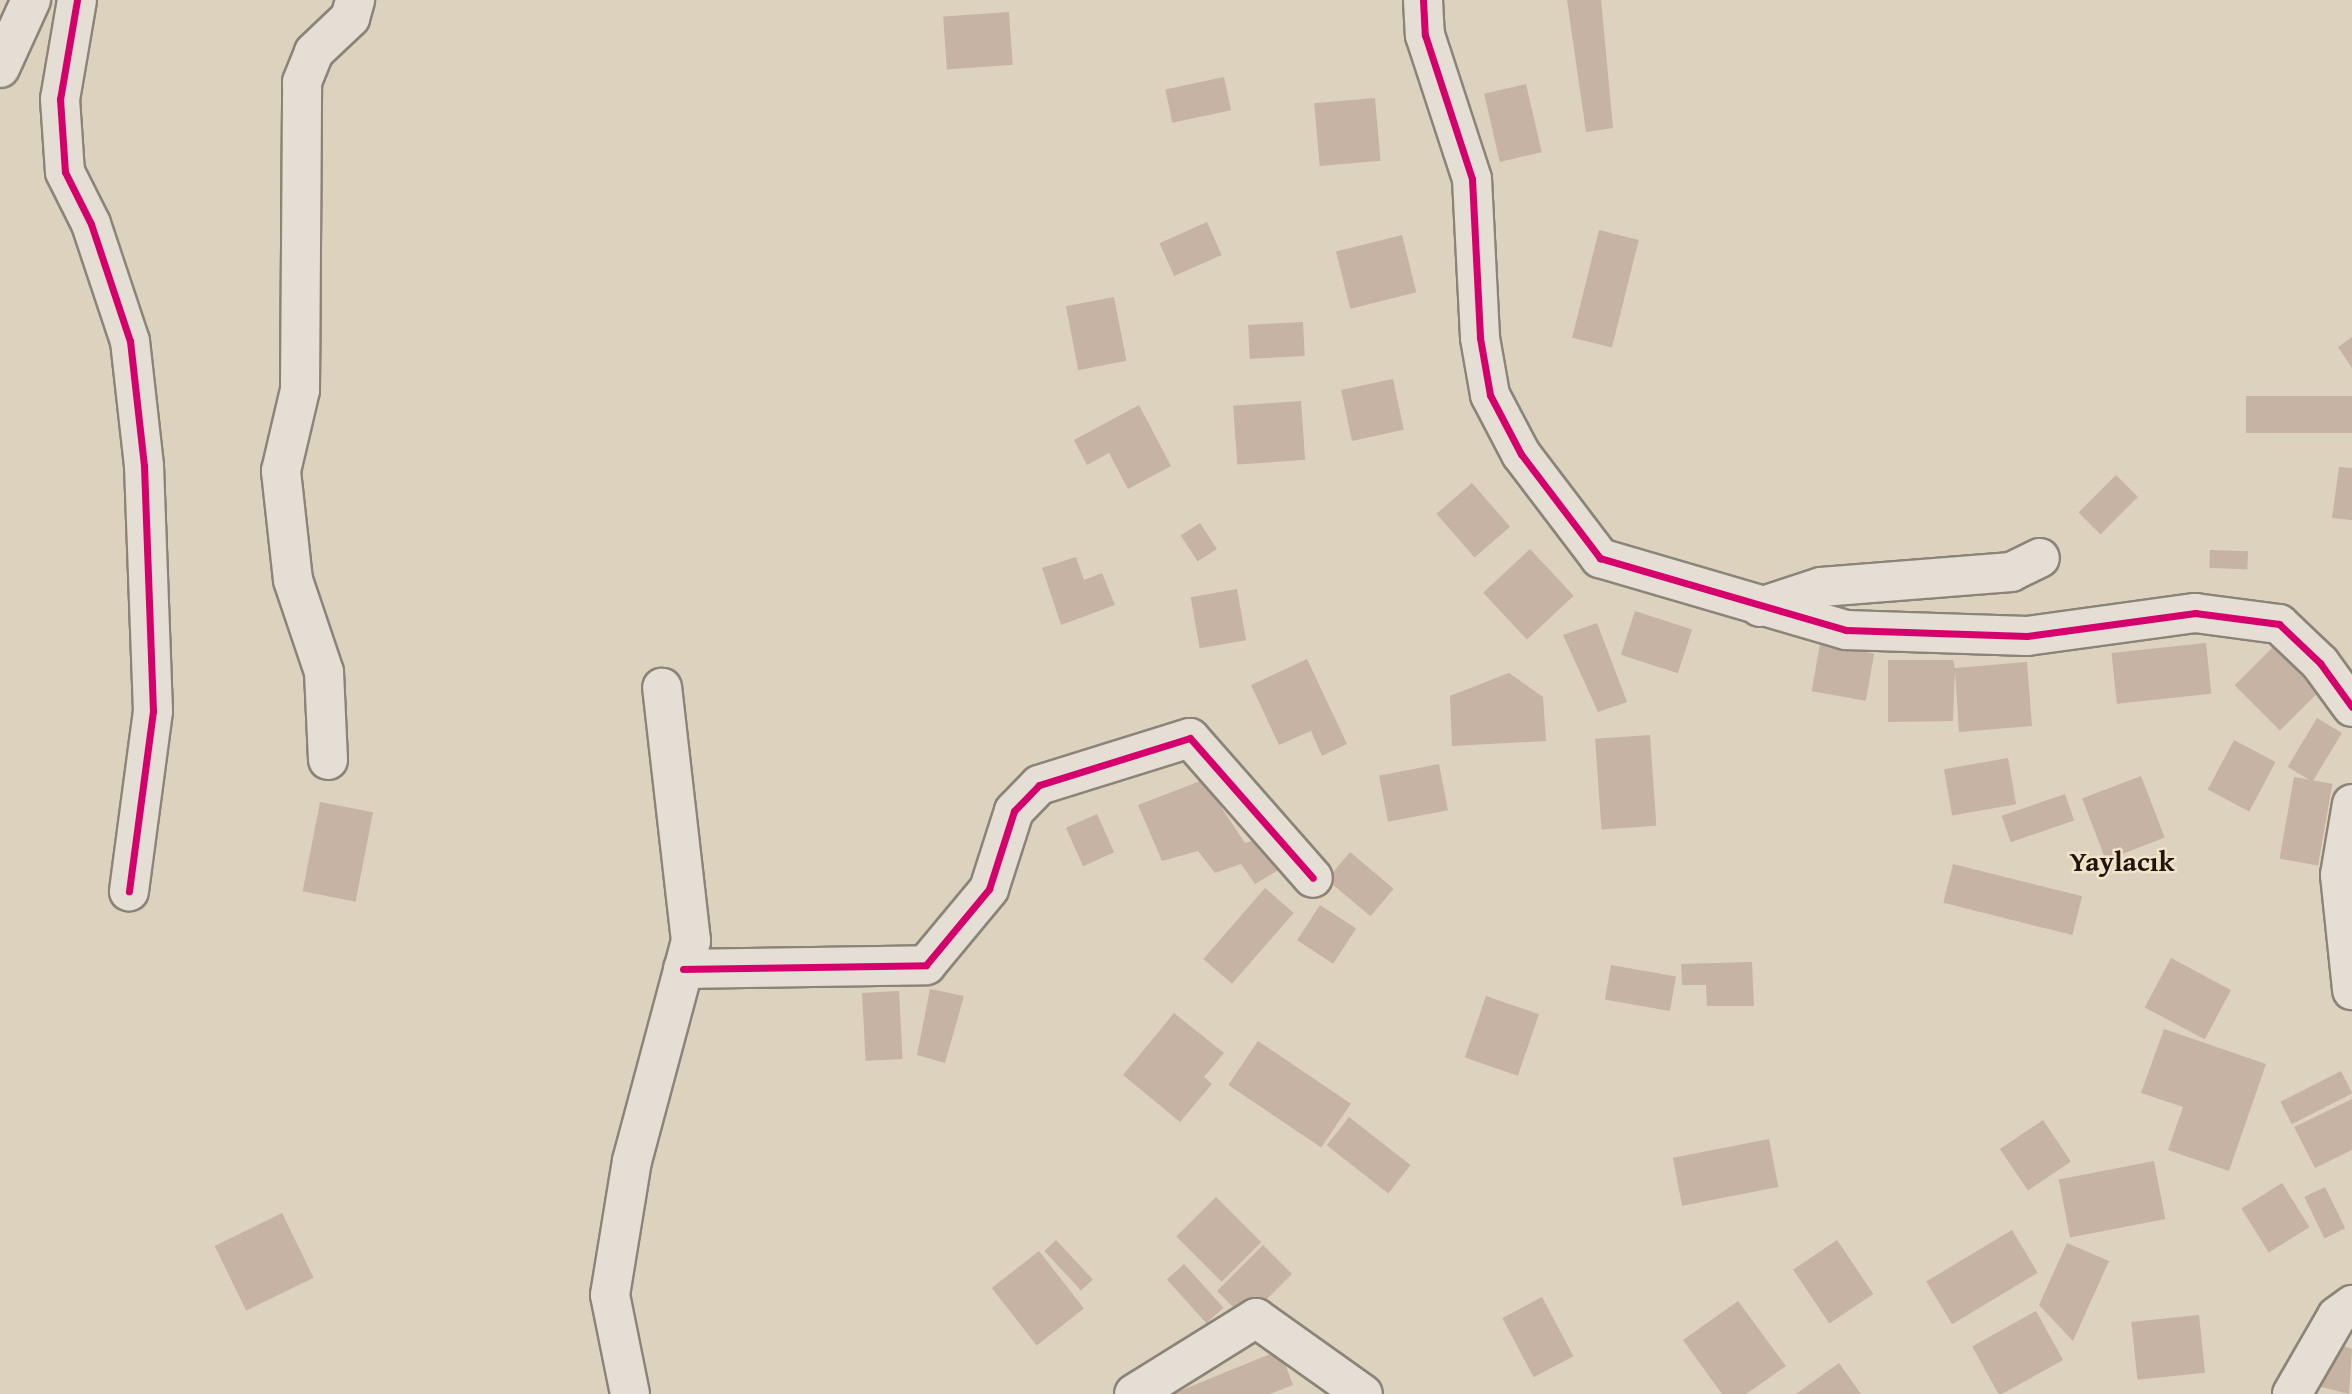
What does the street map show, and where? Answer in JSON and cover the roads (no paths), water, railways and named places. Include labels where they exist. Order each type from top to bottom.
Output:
[{"type":"street","points":[[0,68],[31,0]]},
{"type":"street","points":[[77,0],[60,99],[65,172],[91,224],[130,341],[144,466],[153,711],[129,891]]},
{"type":"street","points":[[328,760],[324,672],[293,580],[281,471],[300,390],[302,82],[314,52],[350,18],[355,0]]},
{"type":"street","points":[[1423,0],[1425,35],[1472,179],[1480,338],[1490,395],[1521,454],[1600,558],[1846,630],[2027,636],[2195,613],[2279,624],[2320,663],[2352,707]]},
{"type":"street","points":[[1760,607],[1821,587],[2011,572],[2040,558]]},
{"type":"street","points":[[630,1394],[610,1295],[632,1161],[691,941],[662,688]]},
{"type":"street","points":[[683,968],[926,965],[989,889],[1014,811],[1039,785],[1190,738],[1313,878]]},
{"type":"street","points":[[2352,804],[2340,876],[2352,990]]},
{"type":"street","points":[[2292,1394],[2337,1316],[2352,1305]]},
{"type":"street","points":[[1134,1394],[1256,1318],[1363,1394]]},
{"type":"district","name":"Yaylacık","points":[[2122,861]]}]
